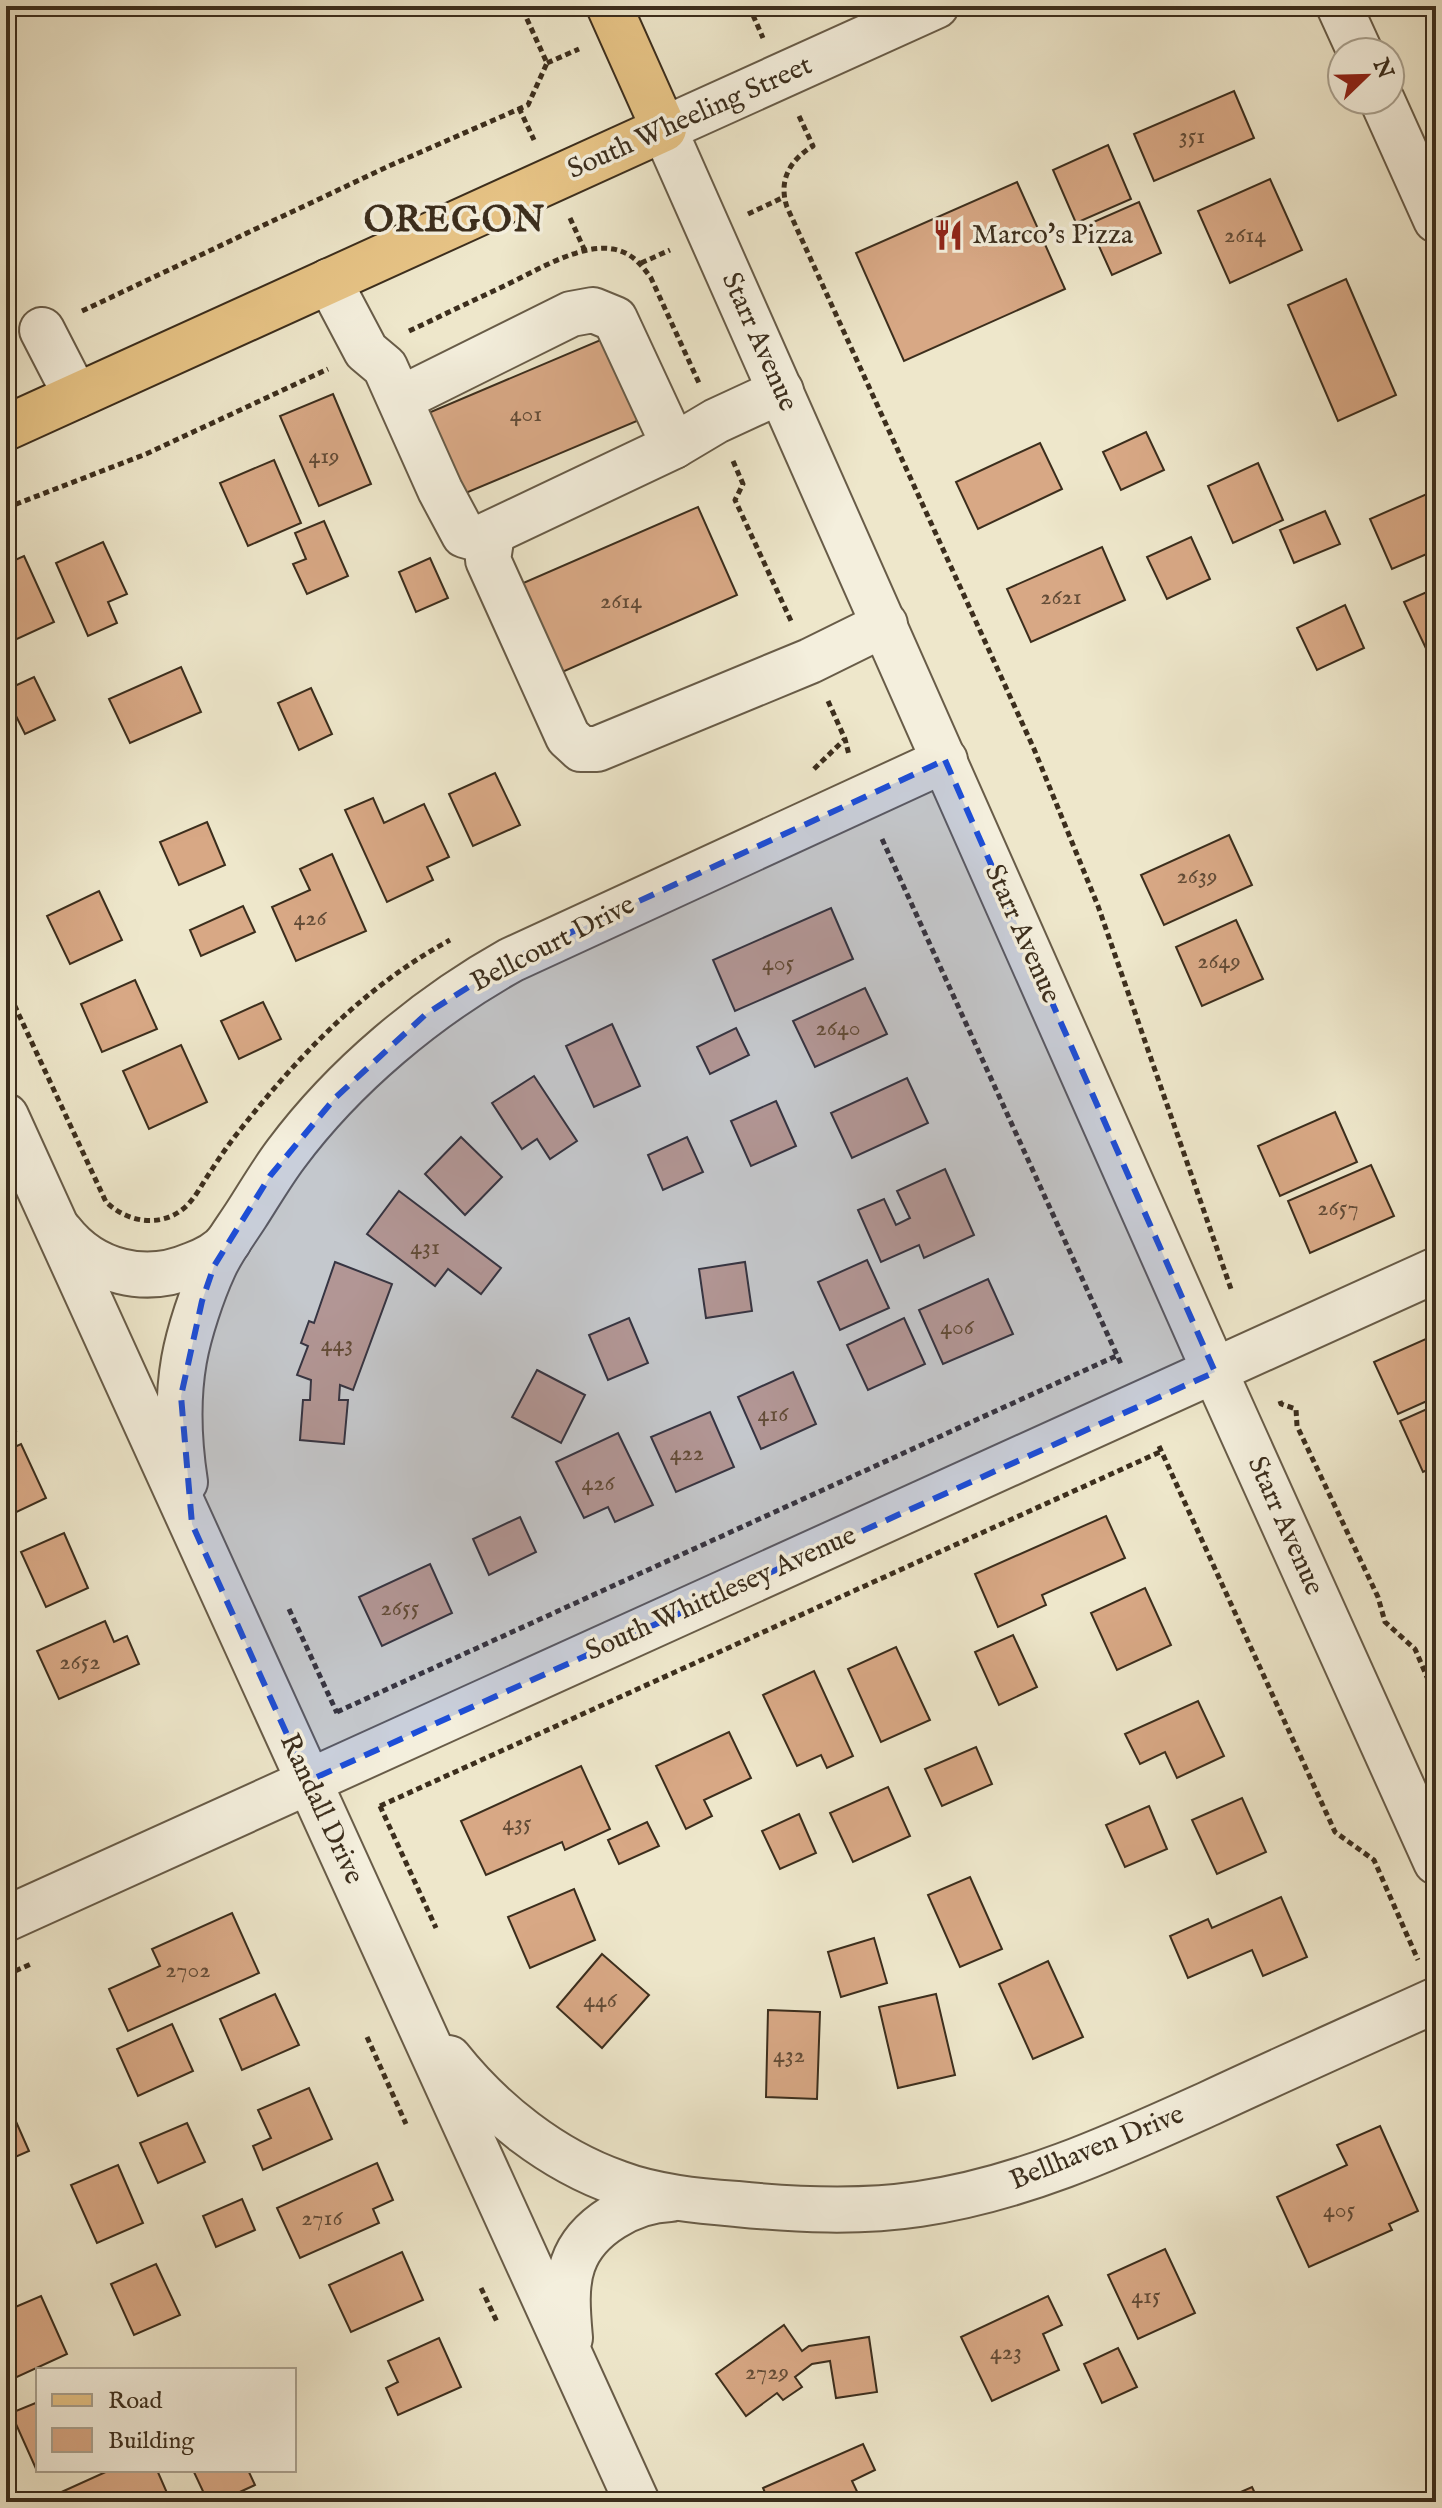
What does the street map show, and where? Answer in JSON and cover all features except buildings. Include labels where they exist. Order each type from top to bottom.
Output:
[{"type":"main road","name":"Starr Avenue","points":[[609,6],[664,129]]},
{"type":"main road","name":"South Wheeling Street","points":[[6,428],[664,129]]},
{"type":"street","name":"South Wheeling Street","points":[[664,129],[936,6]]},
{"type":"street","points":[[1339,6],[1353,36]]},
{"type":"street","points":[[1389,116],[1436,220]]},
{"type":"street","name":"Starr Avenue","points":[[664,129],[1215,1372],[1436,1862]]},
{"type":"street","points":[[329,281],[366,351],[385,367],[440,490],[464,535],[478,539],[674,446],[716,421],[781,391]]},
{"type":"street","points":[[400,399],[571,314],[593,310],[615,319],[674,446]]},
{"type":"street","points":[[42,330],[76,396]]},
{"type":"street","points":[[492,534],[488,560],[568,737],[581,749],[597,749],[810,661],[885,624]]},
{"type":"street","name":"Bellcourt Drive","points":[[192,1524],[180,1436],[184,1360],[214,1266],[270,1176],[300,1136],[335,1098],[426,1014],[480,977],[536,946],[945,760]]},
{"type":"street","name":"Randall Drive","points":[[6,1116],[637,2502]]},
{"type":"street","name":"Bellcourt Drive","points":[[54,1222],[63,1236],[85,1256],[106,1267],[131,1274],[160,1276],[193,1265],[223,1248],[237,1229]]},
{"type":"street","name":"South Whittlesey Avenue","points":[[6,1919],[1436,1270]]},
{"type":"street","name":"Bellhaven Drive","points":[[416,2015],[462,2074],[487,2100],[533,2138],[589,2171],[646,2191],[690,2198],[789,2208],[853,2209],[919,2204],[987,2190],[1049,2172],[1102,2152],[1436,2000]]},
{"type":"street","name":"Bellhaven Drive","points":[[573,2360],[568,2308],[570,2284],[573,2263],[583,2248],[595,2232],[626,2209],[661,2199],[690,2198]]},
{"type":"path","points":[[42,330],[375,173],[528,105],[547,63],[521,6]]},
{"type":"path","points":[[762,6],[751,6],[813,146],[795,158],[783,182],[787,207],[1034,749],[1098,906],[1233,1294],[1281,1404],[1296,1409],[1297,1426],[1378,1597],[1385,1622],[1415,1649],[1436,1698]]},
{"type":"path","points":[[6,508],[146,454],[567,257],[603,248],[617,249],[641,263],[651,278],[743,484],[735,500],[845,739],[850,761],[865,797],[1116,1356],[1335,1832],[1374,1860],[1436,2000]]},
{"type":"path","points":[[337,1712],[1116,1356]]},
{"type":"path","points":[[380,1806],[1162,1451]]},
{"type":"path","points":[[6,1975],[31,1964]]},
{"type":"path","points":[[367,2037],[406,2124]]},
{"type":"path","points":[[481,2288],[498,2324]]},
{"type":"highlighted area","points":[[945,760],[1215,1372],[308,1781],[192,1524],[181,1396],[202,1301],[214,1266],[270,1176],[335,1098],[426,1014],[511,960]]},
{"type":"place","name":"Marco's Pizza","points":[[948,235]]},
{"type":"district","name":"OREGON","points":[[455,221]]}]
